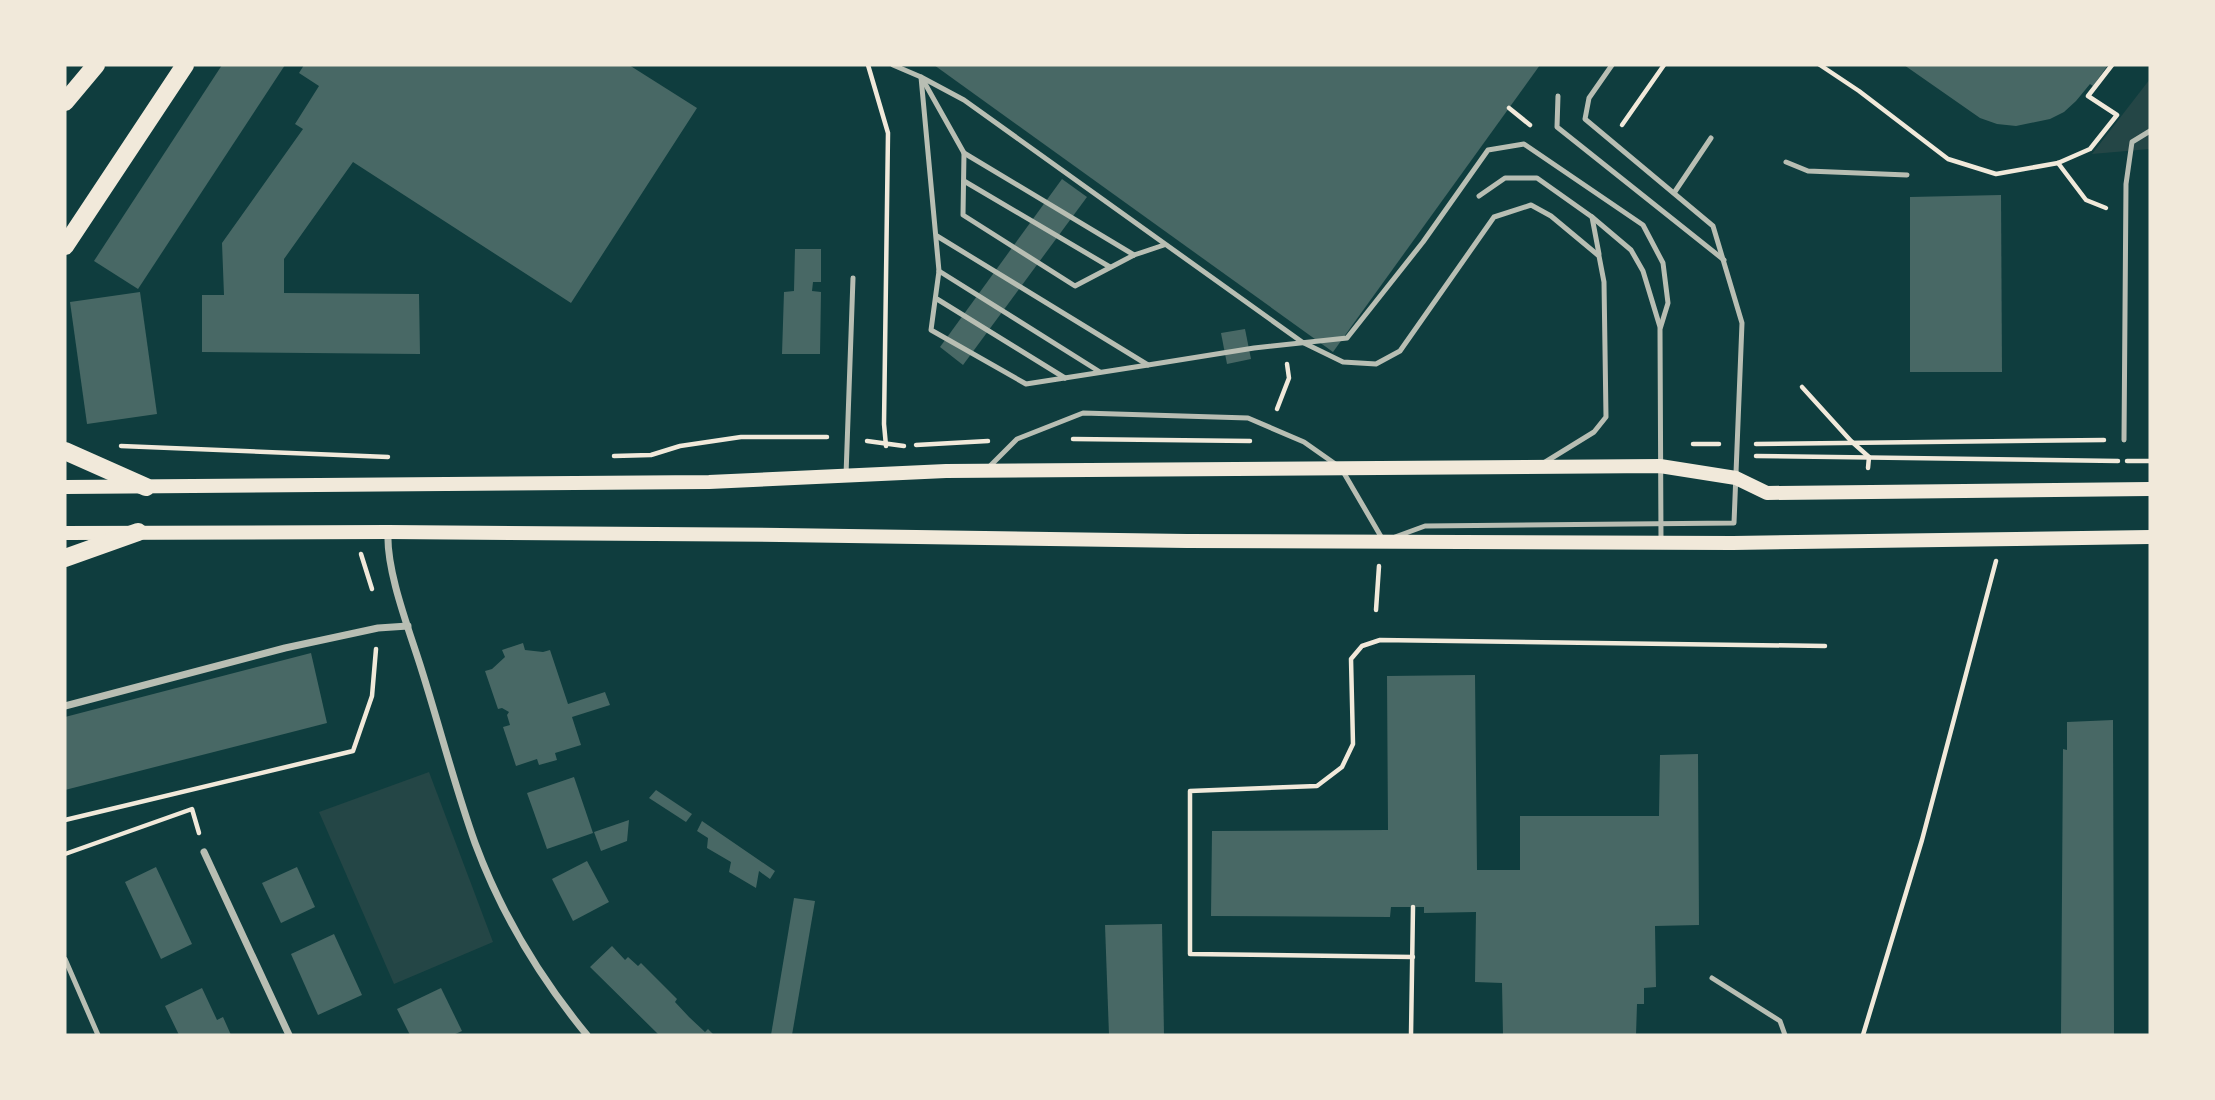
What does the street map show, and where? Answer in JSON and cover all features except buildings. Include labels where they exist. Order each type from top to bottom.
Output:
[{"type":"main road","points":[[65,102],[96,65]]},
{"type":"main road","points":[[65,246],[185,65]]},
{"type":"main road","points":[[65,451],[146,487]]},
{"type":"main road","points":[[65,487],[709,482],[852,474],[986,471],[1660,466],[1736,478],[1767,493],[2150,489]]},
{"type":"main road","points":[[65,558],[138,532]]},
{"type":"main road","points":[[65,533],[388,532],[1187,541],[2150,537]]},
{"type":"street","points":[[388,532],[392,569],[408,626],[476,845],[523,945],[546,983],[587,1035]]},
{"type":"street","points":[[65,706],[285,648],[378,628],[408,626]]},
{"type":"street","points":[[204,852],[289,1035]]},
{"type":"lane","points":[[893,65],[964,100],[1302,342],[1343,362],[1376,364],[1400,351],[1494,216],[1531,205],[1551,216],[1599,256]]},
{"type":"lane","points":[[986,471],[1017,439],[1083,413],[1248,418],[1304,442],[1341,468],[1384,541],[1425,526],[1734,523],[1742,323],[1713,226],[1585,120],[1589,98],[1612,65]]},
{"type":"lane","points":[[921,77],[964,153],[963,215],[1075,286],[1134,255],[1164,245]]},
{"type":"lane","points":[[921,77],[939,271],[932,330],[1026,384],[1254,348],[1347,338],[1423,242],[1488,150],[1524,144],[1643,225],[1663,263],[1668,303],[1660,329],[1661,541]]},
{"type":"lane","points":[[1558,96],[1557,127],[1724,260]]},
{"type":"lane","points":[[2124,440],[2126,184],[2132,142],[2150,131]]},
{"type":"lane","points":[[1674,193],[1711,138]]},
{"type":"lane","points":[[964,153],[1134,255]]},
{"type":"lane","points":[[1786,162],[1808,171],[1907,175]]},
{"type":"lane","points":[[1479,196],[1505,178],[1537,178],[1592,217],[1631,250],[1643,271],[1660,329]]},
{"type":"lane","points":[[964,181],[1110,268]]},
{"type":"lane","points":[[1536,468],[1594,432],[1606,417],[1604,282],[1592,217]]},
{"type":"lane","points":[[937,236],[1148,365]]},
{"type":"lane","points":[[939,271],[1101,373]]},
{"type":"lane","points":[[852,474],[849,439],[853,278]]},
{"type":"lane","points":[[937,299],[1066,378]]},
{"type":"lane","points":[[65,959],[98,1035]]},
{"type":"lane","points":[[1712,978],[1780,1021],[1785,1035]]},
{"type":"path","points":[[868,65],[888,133],[884,424],[886,453]]},
{"type":"path","points":[[1820,65],[1859,91],[1948,159],[1996,174],[2058,163],[2090,149],[2117,115],[2088,96],[2112,65]]},
{"type":"path","points":[[2058,163],[2086,200],[2126,215]]},
{"type":"path","points":[[1269,427],[1289,378],[1284,346]]},
{"type":"path","points":[[1802,387],[1869,457],[1866,493]]},
{"type":"path","points":[[610,456],[651,455],[680,446],[741,437],[831,437],[902,446],[1017,439]]},
{"type":"path","points":[[1072,439],[1304,442]]},
{"type":"path","points":[[1659,445],[2124,440]]},
{"type":"path","points":[[111,446],[401,458]]},
{"type":"path","points":[[1863,1035],[1922,840],[1996,560]]},
{"type":"path","points":[[1376,610],[1380,566]]},
{"type":"path","points":[[65,820],[353,751],[372,696],[378,628],[377,606],[367,572]]},
{"type":"path","points":[[1413,957],[1190,954],[1190,791],[1317,786],[1342,767],[1353,744],[1351,659],[1362,646],[1380,639],[1825,646]]},
{"type":"path","points":[[65,854],[191,809]]},
{"type":"path","points":[[1411,1035],[1413,907]]},
{"type":"shaded area","points":[[2150,79],[2150,149],[2092,154]]},
{"type":"shaded area","points":[[429,772],[493,942],[394,984],[319,812]]}]
